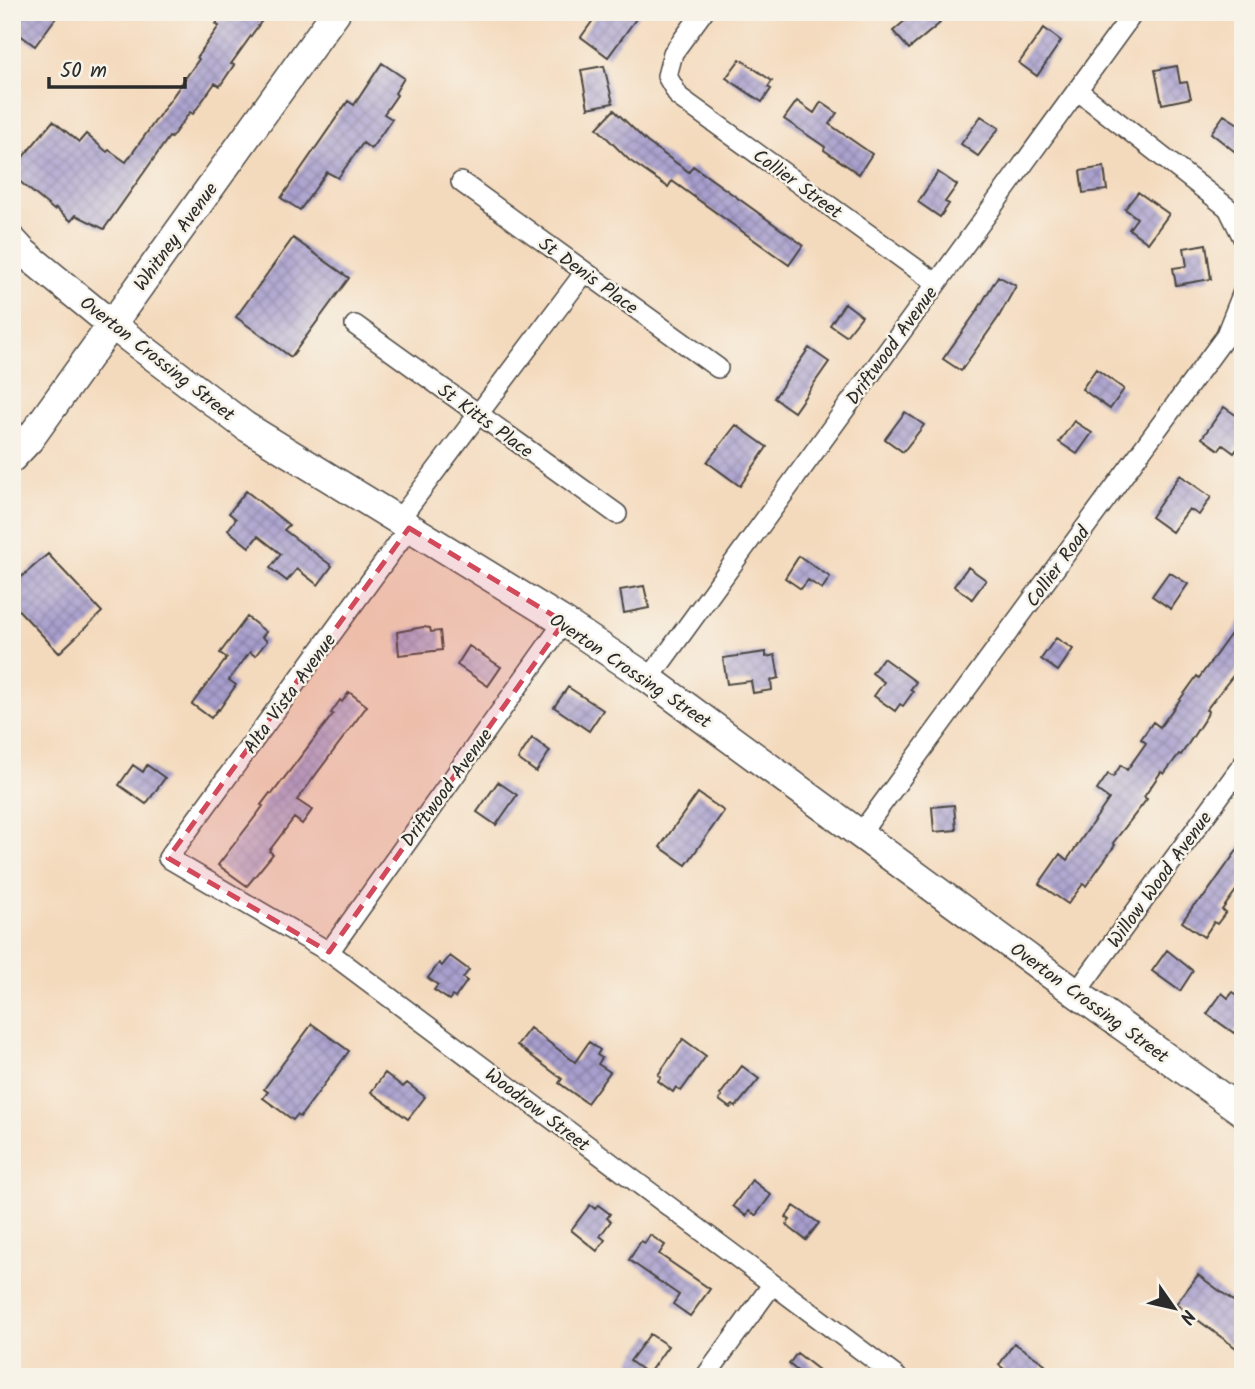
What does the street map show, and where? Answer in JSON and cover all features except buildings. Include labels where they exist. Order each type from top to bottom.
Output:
[{"type":"main road","name":"Whitney Avenue","points":[[12,458],[29,440],[336,12]]},
{"type":"main road","name":"Overton Crossing Street","points":[[12,240],[112,325],[245,426],[564,622],[649,679],[1076,993],[1243,1112]]},
{"type":"street","name":"Collier Street","points":[[703,12],[673,53],[667,76],[679,97],[936,283]]},
{"type":"street","name":"Driftwood Avenue","points":[[649,679],[1134,12]]},
{"type":"street","points":[[1077,90],[1228,208],[1243,238]]},
{"type":"street","name":"St Denis Place","points":[[460,182],[718,368]]},
{"type":"street","name":"Alta Vista Avenue","points":[[168,858],[404,525],[478,414],[585,271]]},
{"type":"street","name":"Collier Road","points":[[860,834],[1225,337],[1243,292]]},
{"type":"street","name":"St Kitts Place","points":[[355,326],[617,514]]},
{"type":"street","name":"Driftwood Avenue","points":[[329,952],[564,622]]},
{"type":"street","name":"Willow Wood Avenue","points":[[1076,993],[1243,764]]},
{"type":"street","name":"Woodrow Street","points":[[168,858],[329,952],[897,1377]]},
{"type":"street","points":[[705,1377],[772,1285]]},
{"type":"highlighted area","points":[[409,528],[564,622],[329,952],[168,858]]}]
